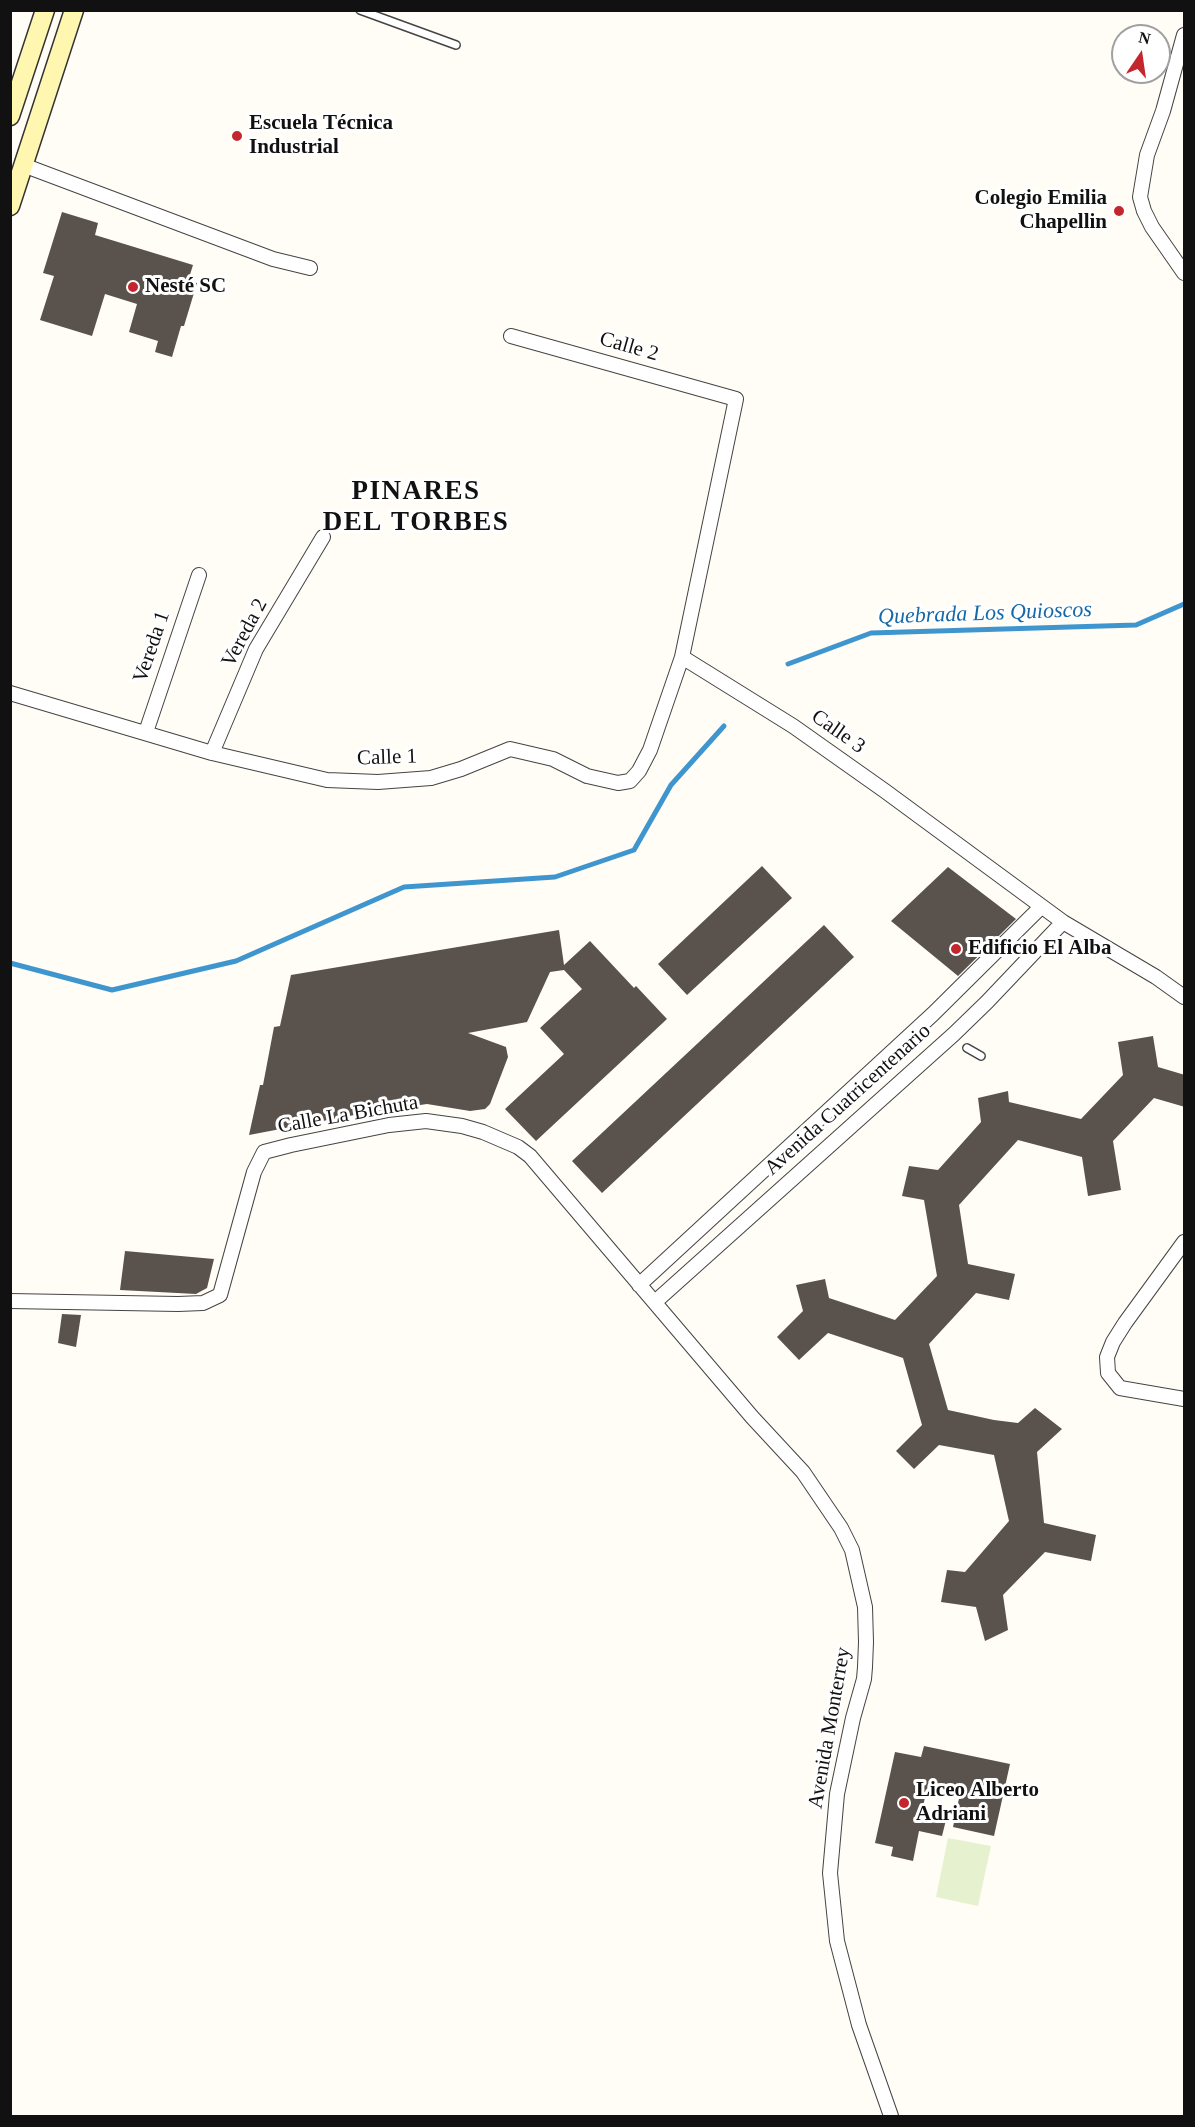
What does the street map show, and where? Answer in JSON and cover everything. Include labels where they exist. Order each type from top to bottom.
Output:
[{"type":"main road","points":[[10,116],[45,10]]},
{"type":"main road","points":[[10,206],[74,10]]},
{"type":"street","points":[[1185,35],[1147,156],[1140,197],[1152,227],[1185,273]]},
{"type":"street","points":[[23,165],[273,259],[310,267]]},
{"type":"street","name":"Calle 2","points":[[510,336],[736,399],[682,657]]},
{"type":"street","name":"Vereda 2","points":[[212,753],[256,649],[323,537]]},
{"type":"street","name":"Vereda 1","points":[[146,732],[199,575]]},
{"type":"street","name":"Calle 1","points":[[10,693],[212,753],[327,780],[378,782],[431,778],[461,769],[510,749],[553,759],[587,776],[618,783],[630,781],[639,771],[650,750],[682,657]]},
{"type":"street","name":"Calle 3","points":[[682,657],[793,726],[1063,922],[1185,997]]},
{"type":"street","name":"Avenida Cuatricentenario","points":[[639,1285],[933,1014],[1041,907]]},
{"type":"street","name":"Avenida Cuatricentenario","points":[[655,1302],[954,1034],[1063,922]]},
{"type":"street","name":"Calle La Bichuta","points":[[10,1300],[203,1303],[220,1295],[254,1172],[264,1152],[291,1144],[388,1125],[426,1121],[462,1126],[483,1132],[518,1147],[530,1156],[655,1302]]},
{"type":"street","points":[[1185,1242],[1113,1342],[1107,1357],[1108,1373],[1120,1388],[1185,1399]]},
{"type":"street","name":"Avenida Monterrey","points":[[655,1302],[752,1417],[803,1472],[841,1528],[852,1550],[865,1607],[864,1679],[837,1794],[830,1874],[837,1941],[859,2025],[891,2116]]},
{"type":"lane","points":[[360,10],[456,45]]},
{"type":"lane","points":[[967,1047],[981,1056]]},
{"type":"green space","points":[[948,1838],[991,1846],[978,1906],[936,1897]]},
{"type":"building","name":"Nesté SC","points":[[62,212],[98,223],[95,235],[193,265],[188,281],[197,283],[172,357],[155,352],[158,341],[129,332],[137,304],[105,294],[92,336],[40,320],[54,276],[43,273]]},
{"type":"building","points":[[762,866],[792,898],[687,995],[658,964]]},
{"type":"building","name":"Edificio El Alba","points":[[948,867],[1016,919],[958,976],[891,921]]},
{"type":"building","points":[[824,925],[854,957],[602,1193],[572,1161]]},
{"type":"building","points":[[559,930],[564,965],[590,941],[667,1019],[536,1141],[505,1109],[564,1054],[540,1028],[582,989],[564,970],[550,972],[527,1022],[468,1033],[506,1047],[508,1057],[490,1104],[485,1109],[470,1111],[427,1104],[249,1135],[260,1085],[263,1085],[274,1027],[280,1026],[291,975]]},
{"type":"building","points":[[1153,1036],[1158,1067],[1185,1075],[1185,1107],[1154,1098],[1113,1141],[1121,1190],[1088,1196],[1082,1157],[1018,1140],[959,1205],[968,1264],[1015,1274],[1009,1300],[976,1293],[929,1344],[948,1410],[1018,1423],[1035,1408],[1062,1429],[1037,1452],[1044,1523],[1096,1535],[1091,1561],[1045,1552],[1003,1595],[1008,1630],[985,1641],[976,1607],[941,1602],[947,1570],[965,1572],[1009,1521],[994,1455],[939,1445],[914,1469],[896,1451],[922,1425],[903,1358],[828,1333],[799,1360],[777,1337],[803,1311],[796,1285],[825,1279],[829,1298],[895,1320],[937,1276],[924,1200],[902,1196],[909,1166],[938,1170],[981,1122],[978,1098],[1008,1091],[1009,1102],[1081,1119],[1123,1075],[1118,1042]]},
{"type":"building","points":[[125,1251],[214,1259],[207,1288],[196,1294],[120,1290]]},
{"type":"building","points":[[62,1314],[81,1315],[76,1347],[58,1343]]},
{"type":"building","name":"Liceo Alberto Adriani","points":[[924,1746],[1010,1764],[994,1836],[953,1827],[961,1789],[929,1781],[922,1810],[947,1816],[942,1836],[919,1831],[913,1861],[891,1856],[893,1847],[875,1843],[895,1752],[921,1757]]},
{"type":"waterway","name":"Quebrada Los Quioscos","points":[[788,664],[871,633],[1136,625],[1184,604]]},
{"type":"waterway","name":"Quebrada Los Quioscos","points":[[10,963],[112,990],[236,961],[404,887],[555,877],[634,850],[671,785],[724,726]]},
{"type":"place","name":"Escuela Técnica Industrial","points":[[237,136]]},
{"type":"place","name":"Colegio Emilia Chapellin","points":[[1119,211]]},
{"type":"place","name":"Nesté SC","points":[[133,287]]},
{"type":"place","name":"Edificio El Alba","points":[[956,949]]},
{"type":"place","name":"Liceo Alberto Adriani","points":[[904,1803]]},
{"type":"district","name":"PINARES DEL TORBES","points":[[416,508]]}]
